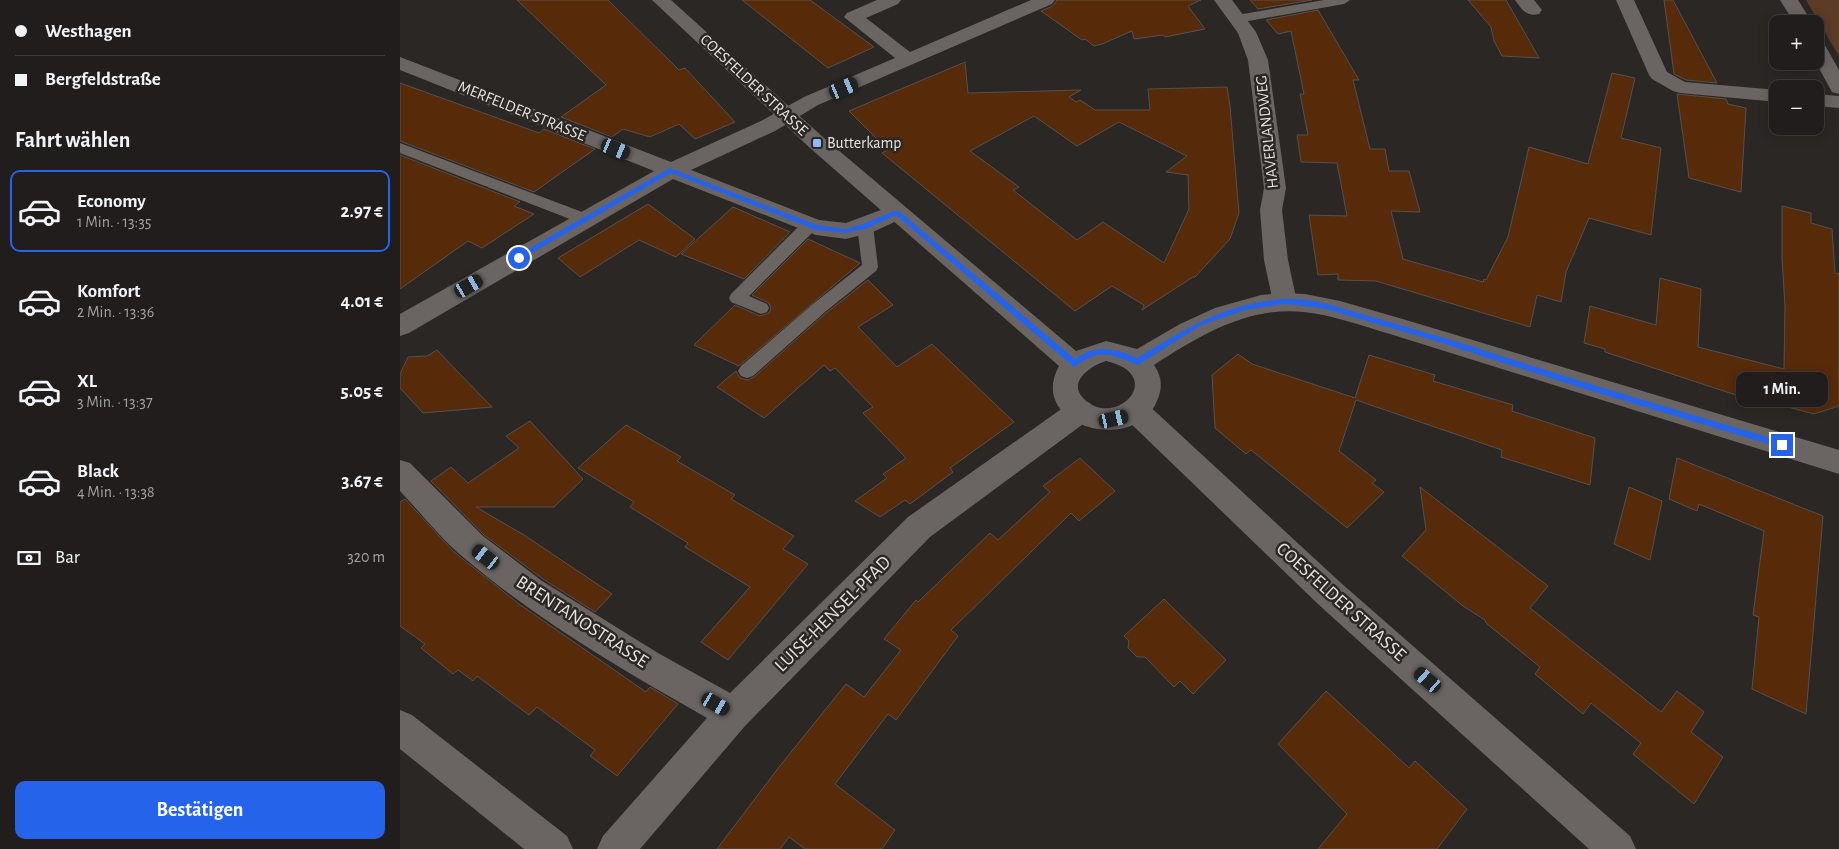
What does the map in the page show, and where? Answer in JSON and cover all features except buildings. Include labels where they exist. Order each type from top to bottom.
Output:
[{"type":"street","name":"COESFELDER STRASSE","points":[[661,0],[896,212],[1074,364]]},
{"type":"street","points":[[892,0],[853,17],[909,60]]},
{"type":"street","points":[[400,326],[670,170],[768,126],[812,101],[1046,0]]},
{"type":"street","name":"HAVERLANDWEG","points":[[1223,0],[1247,32],[1258,60],[1275,188],[1271,210],[1276,260],[1284,302]]},
{"type":"street","points":[[1625,0],[1658,75],[1680,87],[1769,95]]},
{"type":"street","points":[[1789,0],[1798,15]]},
{"type":"street","points":[[1824,60],[1839,88]]},
{"type":"street","name":"MERFELDER STRASSE","points":[[400,63],[810,225],[846,231],[865,226],[896,212]]},
{"type":"street","points":[[1824,101],[1839,102]]},
{"type":"street","points":[[1138,362],[1200,323],[1244,307],[1284,302],[1335,309],[1839,462]]},
{"type":"street","points":[[1106,351],[1118,352],[1138,362],[1145,370],[1149,380],[1144,402],[1135,410],[1125,416],[1102,419],[1080,411],[1071,403],[1066,393],[1065,383],[1068,373],[1074,364],[1083,357],[1106,351]]},
{"type":"street","name":"COESFELDER STRASSE","points":[[1135,410],[1330,594],[1617,849]]},
{"type":"street","name":"LUISE-HENSEL-PFAD","points":[[616,849],[733,714],[919,527],[1080,411]]},
{"type":"street","name":"BRENTANOSTRASSE","points":[[400,472],[472,546],[531,592],[646,665],[733,714]]},
{"type":"street","points":[[400,727],[554,849]]},
{"type":"lane","points":[[1237,19],[1344,0]]},
{"type":"lane","points":[[400,148],[585,219]]},
{"type":"lane","points":[[761,308],[737,298],[810,225]]},
{"type":"lane","points":[[747,371],[819,308],[870,267],[865,226]]},
{"type":"shaded area","points":[[1806,0],[1839,0],[1839,56],[1824,31],[1824,15],[1815,15]]},
{"type":"place","name":"Butterkamp","points":[[817,143]]},
{"type":"route","points":[[519,258],[670,170],[727,194],[816,227],[846,231],[865,226],[896,212],[1074,364],[1083,357],[1106,351],[1118,352],[1138,362],[1200,323],[1244,307],[1284,302],[1305,303],[1326,306],[1442,340],[1572,382],[1782,445]]}]
